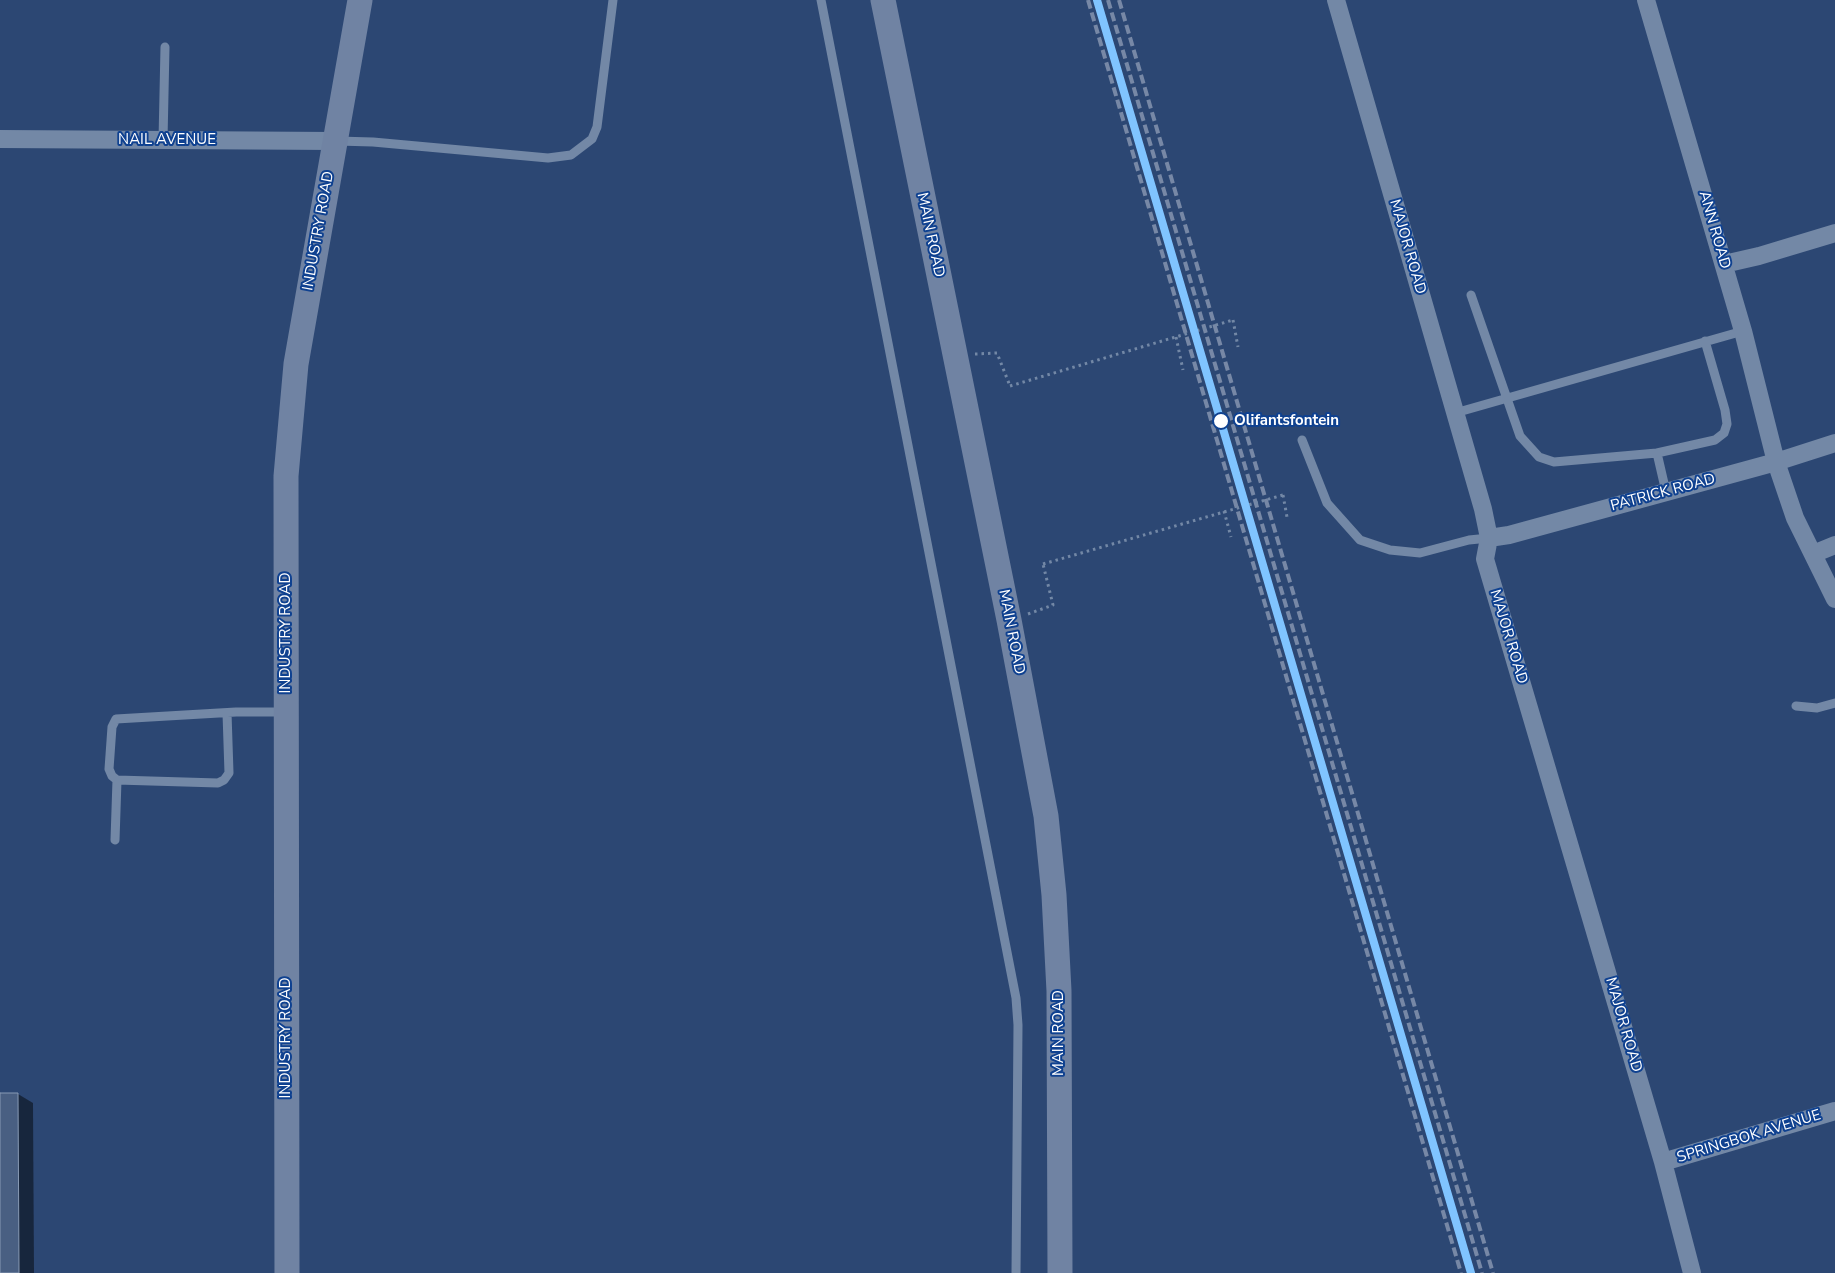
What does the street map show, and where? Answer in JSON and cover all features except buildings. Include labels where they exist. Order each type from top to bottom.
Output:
[{"type":"main road","name":"INDUSTRY ROAD","points":[[286,1273],[286,476],[300,337],[360,0]]},
{"type":"main road","name":"MAIN ROAD","points":[[883,0],[1009,620],[1046,816],[1054,895],[1059,991],[1060,1273]]},
{"type":"street","name":"MAJOR ROAD","points":[[1336,0],[1483,509],[1489,538],[1485,559],[1663,1162],[1692,1273]]},
{"type":"street","name":"ANN ROAD","points":[[1646,0],[1724,264],[1776,462],[1795,518],[1835,599]]},
{"type":"street","name":"NAIL AVENUE","points":[[0,139],[335,141]]},
{"type":"street","points":[[1724,264],[1835,233]]},
{"type":"street","name":"PATRICK ROAD","points":[[1489,538],[1509,535],[1776,462],[1835,443]]},
{"type":"street","points":[[1813,554],[1835,545]]},
{"type":"street","name":"SPRINGBOK AVENUE","points":[[1663,1162],[1835,1111]]},
{"type":"lane","points":[[335,141],[374,142],[548,158],[571,155],[592,139],[597,127],[613,0]]},
{"type":"lane","points":[[821,0],[1016,998],[1018,1025],[1016,1273]]},
{"type":"lane","points":[[163,140],[164,46]]},
{"type":"lane","points":[[1471,295],[1506,398],[1525,444],[1546,460],[1554,462],[1657,453],[1715,440],[1724,433],[1727,424],[1725,410],[1705,342]]},
{"type":"lane","points":[[1455,413],[1742,331]]},
{"type":"lane","points":[[1302,440],[1327,503],[1360,540],[1390,550],[1420,553],[1469,540],[1489,538]]},
{"type":"lane","points":[[1657,453],[1666,492]]},
{"type":"lane","points":[[1796,706],[1817,708],[1835,703]]},
{"type":"lane","points":[[227,713],[228,773],[224,780],[218,783],[117,780],[112,776],[110,769],[112,727],[116,719],[227,713],[286,712]]},
{"type":"lane","points":[[115,840],[117,780]]},
{"type":"path","points":[[997,353],[1010,386],[1233,320],[1238,347]]},
{"type":"path","points":[[1176,337],[1183,370]]},
{"type":"path","points":[[1053,605],[1043,564],[1283,494],[1287,517]]},
{"type":"path","points":[[1224,511],[1231,537]]},
{"type":"railway","points":[[1088,0],[1461,1273]]},
{"type":"railway","points":[[1108,0],[1482,1273]]},
{"type":"railway","points":[[1119,0],[1493,1273]]},
{"type":"transit line","points":[[1097,0],[1471,1273]]},
{"type":"place","name":"Olifantsfontein","points":[[1221,421]]}]
